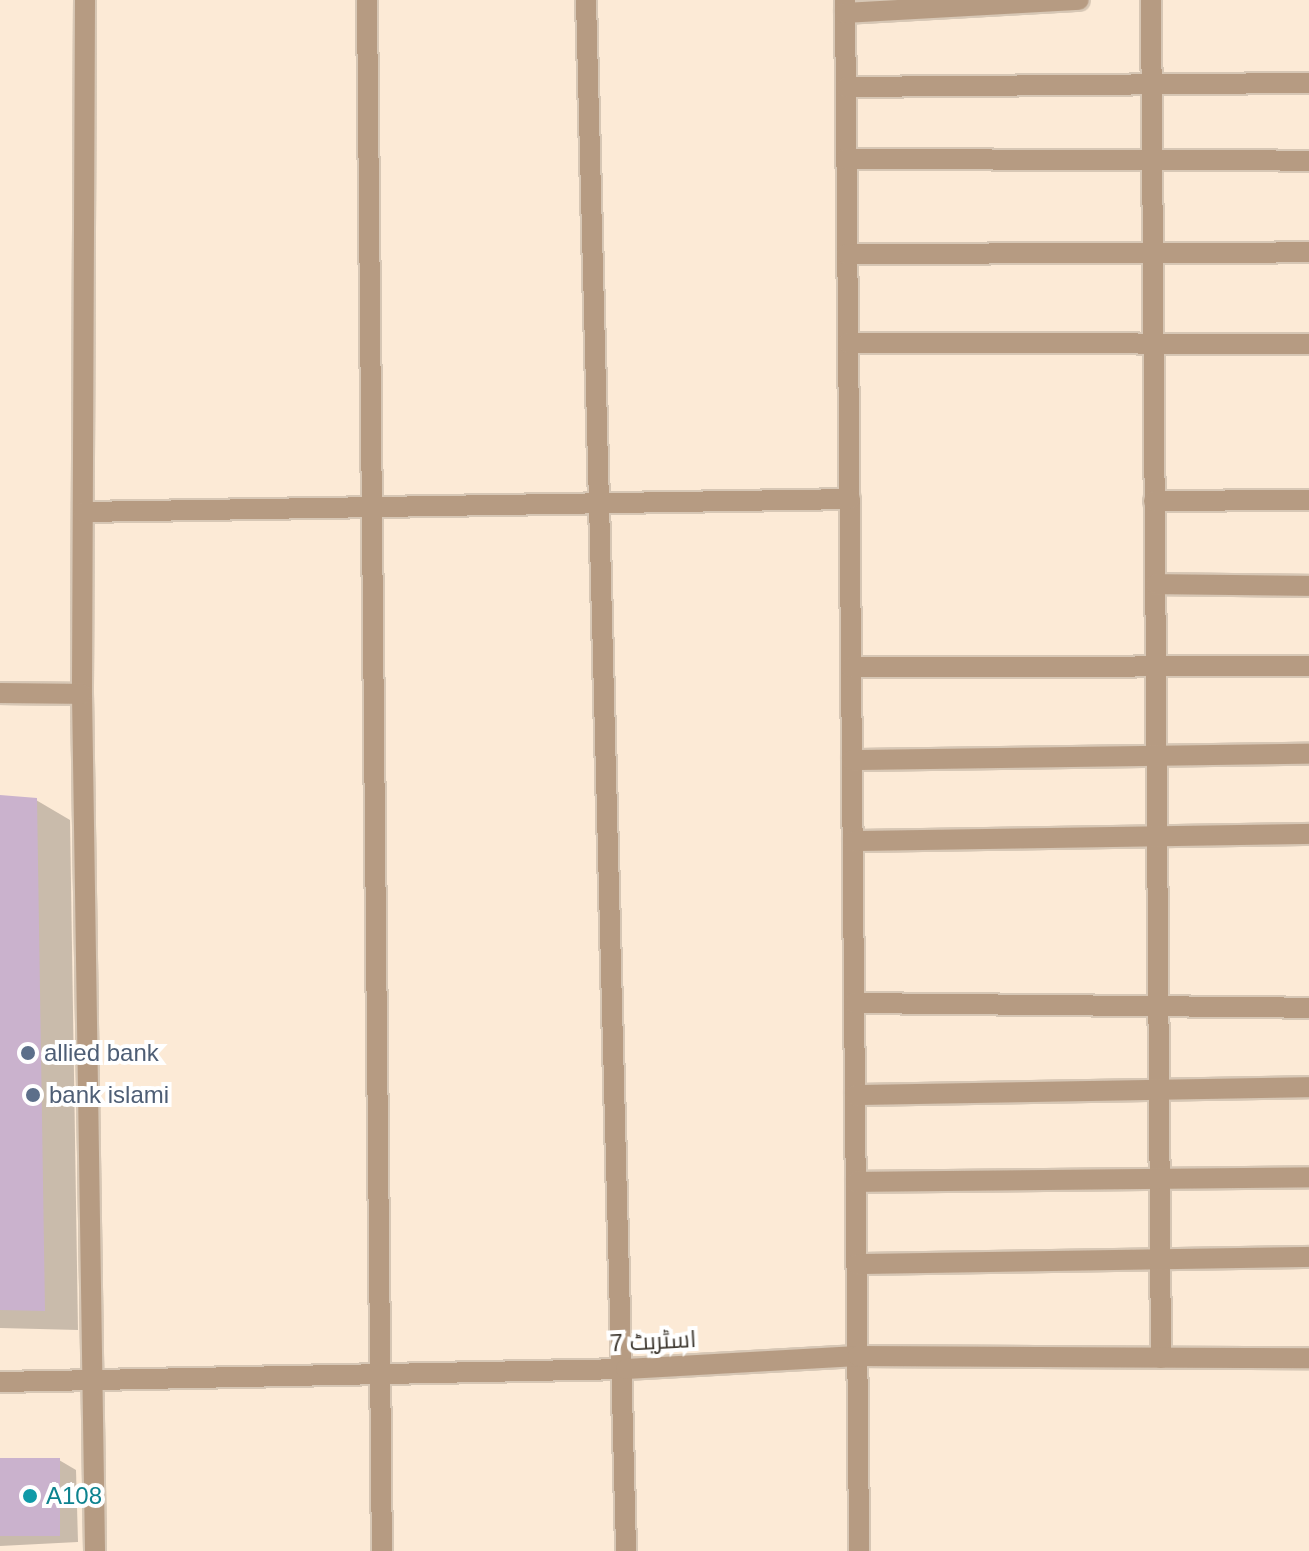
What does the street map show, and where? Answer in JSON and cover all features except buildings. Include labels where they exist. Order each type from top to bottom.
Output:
[{"type":"street","points":[[85,0],[82,694],[95,1551]]},
{"type":"street","points":[[367,0],[367,509],[383,1373],[382,1551]]},
{"type":"street","points":[[586,0],[594,504],[626,1369],[626,1551]]},
{"type":"street","points":[[859,1551],[845,6],[1079,0]]},
{"type":"street","points":[[1151,0],[1161,1358]]},
{"type":"street","points":[[846,87],[1309,83]]},
{"type":"street","points":[[846,159],[1309,161]]},
{"type":"street","points":[[847,254],[1309,252]]},
{"type":"street","points":[[848,343],[1309,344]]},
{"type":"street","points":[[83,512],[850,499]]},
{"type":"street","points":[[1154,501],[1309,500]]},
{"type":"street","points":[[1156,584],[1309,586]]},
{"type":"street","points":[[851,667],[1309,666]]},
{"type":"street","points":[[0,693],[82,694]]},
{"type":"street","points":[[852,760],[1156,751],[1309,754]]},
{"type":"street","points":[[853,841],[1309,834]]},
{"type":"street","points":[[854,1003],[1309,1008]]},
{"type":"street","points":[[855,1095],[1309,1087]]},
{"type":"street","points":[[856,1182],[1309,1177]]},
{"type":"street","points":[[857,1264],[1309,1257]]},
{"type":"street","name":"اسٹریٹ 7","points":[[0,1382],[626,1369],[858,1356],[1309,1358]]},
{"type":"place","name":"allied bank","points":[[28,1053]]},
{"type":"place","name":"bank islami","points":[[33,1095]]},
{"type":"place","name":"A108","points":[[30,1496]]}]
